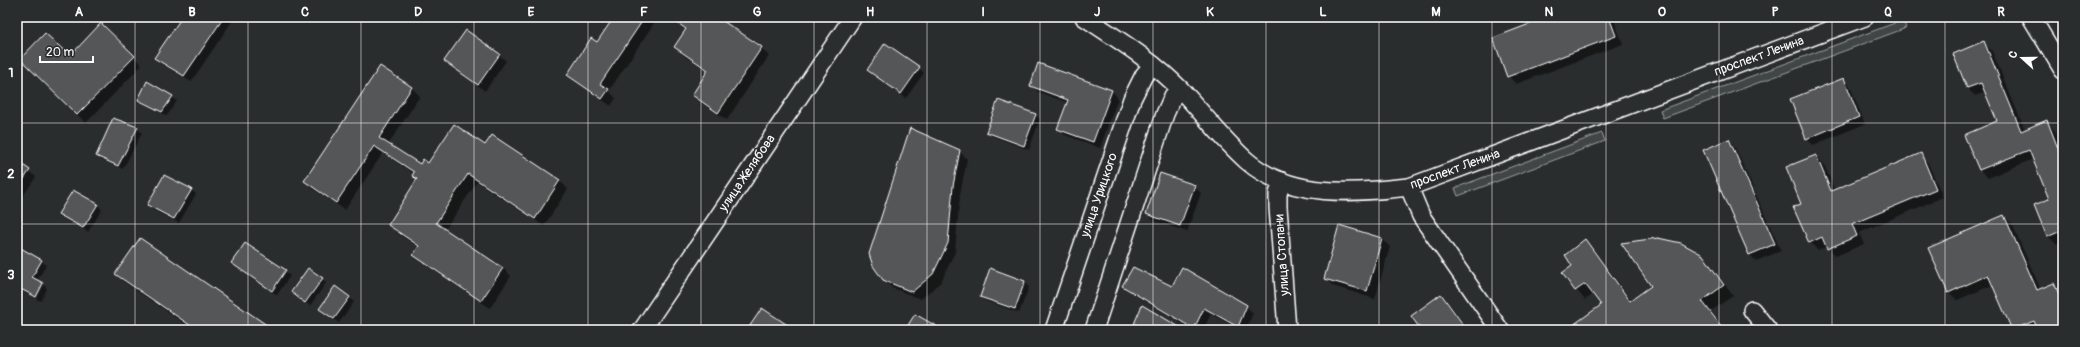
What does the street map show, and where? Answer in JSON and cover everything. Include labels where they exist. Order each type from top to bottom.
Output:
[{"type":"street","name":"улица Желябова","points":[[642,330],[853,17]]},
{"type":"street","name":"проспект Ленина","points":[[1084,17],[1153,65],[1180,89],[1227,143],[1262,172],[1282,181],[1333,193],[1409,187],[1865,17]]},
{"type":"street","points":[[2031,17],[2063,70]]},
{"type":"street","name":"улица Урицкого","points":[[1054,330],[1132,99],[1144,75],[1153,65]]},
{"type":"street","points":[[1094,330],[1165,114],[1173,96],[1180,89]]},
{"type":"street","name":"улица Стопани","points":[[1282,181],[1278,194],[1278,207],[1287,330]]},
{"type":"street","points":[[1409,187],[1421,216],[1500,330]]},
{"type":"street","points":[[1752,310],[1768,330]]},
{"type":"shaded area","points":[[1903,20],[1906,28],[1663,118],[1660,110]]},
{"type":"shaded area","points":[[1602,133],[1605,141],[1458,196],[1455,188]]},
{"type":"building","points":[[182,17],[224,17],[184,76],[154,58]]},
{"type":"building","points":[[614,17],[645,17],[600,84],[609,89],[602,99],[567,75],[591,38],[597,42]]},
{"type":"building","points":[[669,17],[717,17],[762,47],[718,113],[692,95],[708,70],[674,47],[686,29]]},
{"type":"building","points":[[1548,17],[1609,17],[1616,36],[1507,77],[1493,38]]},
{"type":"building","points":[[101,23],[135,56],[77,115],[20,59],[45,33],[70,56]]},
{"type":"building","points":[[466,30],[500,54],[478,85],[444,61]]},
{"type":"building","points":[[1984,41],[2021,131],[2047,120],[2063,161],[2063,230],[2047,237],[2034,205],[2049,199],[2029,150],[1979,170],[1964,135],[1997,121],[1981,83],[1967,88],[1953,54]]},
{"type":"building","points":[[885,43],[920,67],[901,94],[867,70]]},
{"type":"building","points":[[1038,63],[1112,90],[1093,142],[1057,129],[1068,100],[1030,86]]},
{"type":"building","points":[[380,66],[412,87],[379,138],[420,164],[423,159],[428,163],[454,124],[485,145],[492,135],[560,180],[535,219],[468,174],[436,223],[503,268],[481,301],[413,255],[419,246],[388,225],[417,179],[412,176],[414,172],[374,146],[336,203],[304,181]]},
{"type":"building","points":[[1844,78],[1859,117],[1806,139],[1790,99]]},
{"type":"building","points":[[147,81],[173,96],[162,112],[138,100]]},
{"type":"building","points":[[998,100],[1036,114],[1024,146],[986,132]]},
{"type":"building","points":[[113,118],[138,127],[118,166],[96,156]]},
{"type":"building","points":[[910,128],[960,150],[953,186],[948,243],[933,274],[912,292],[883,280],[873,266],[869,254]]},
{"type":"building","points":[[1729,139],[1775,244],[1749,255],[1703,150]]},
{"type":"building","points":[[1921,153],[1936,189],[1852,224],[1857,236],[1827,249],[1822,237],[1809,243],[1793,207],[1801,204],[1786,167],[1816,155],[1831,191]]},
{"type":"building","points":[[17,161],[30,170],[17,189]]},
{"type":"building","points":[[1160,173],[1195,185],[1180,226],[1146,214]]},
{"type":"building","points":[[164,175],[192,189],[174,219],[147,205]]},
{"type":"building","points":[[73,190],[98,204],[83,228],[58,214]]},
{"type":"building","points":[[2004,215],[2037,290],[2054,283],[2063,303],[2063,330],[2038,330],[2034,321],[2012,330],[1988,275],[1948,293],[1928,248]]},
{"type":"building","points":[[1339,225],[1382,238],[1367,291],[1324,279]]},
{"type":"building","points":[[140,238],[274,330],[197,330],[115,274]]},
{"type":"building","points":[[1658,238],[1681,243],[1703,255],[1724,285],[1702,301],[1724,330],[1566,330],[1601,305],[1585,284],[1575,291],[1562,273],[1572,266],[1565,255],[1585,239],[1630,301],[1651,286],[1621,243]]},
{"type":"building","points":[[245,243],[286,270],[272,291],[231,263]]},
{"type":"building","points":[[17,246],[42,260],[32,277],[43,283],[36,297],[17,287]]},
{"type":"building","points":[[1133,267],[1172,286],[1182,267],[1247,305],[1238,327],[1204,308],[1194,329],[1122,286]]},
{"type":"building","points":[[308,268],[323,278],[305,303],[291,292]]},
{"type":"building","points":[[990,268],[1025,281],[1015,309],[980,297]]},
{"type":"building","points":[[335,286],[350,297],[334,319],[319,309]]},
{"type":"building","points":[[1441,294],[1467,330],[1421,330],[1411,316]]},
{"type":"building","points":[[1142,305],[1181,328],[1180,330],[1144,330],[1134,324]]},
{"type":"building","points":[[762,308],[795,330],[747,330]]},
{"type":"building","points":[[915,314],[943,330],[905,330]]}]
